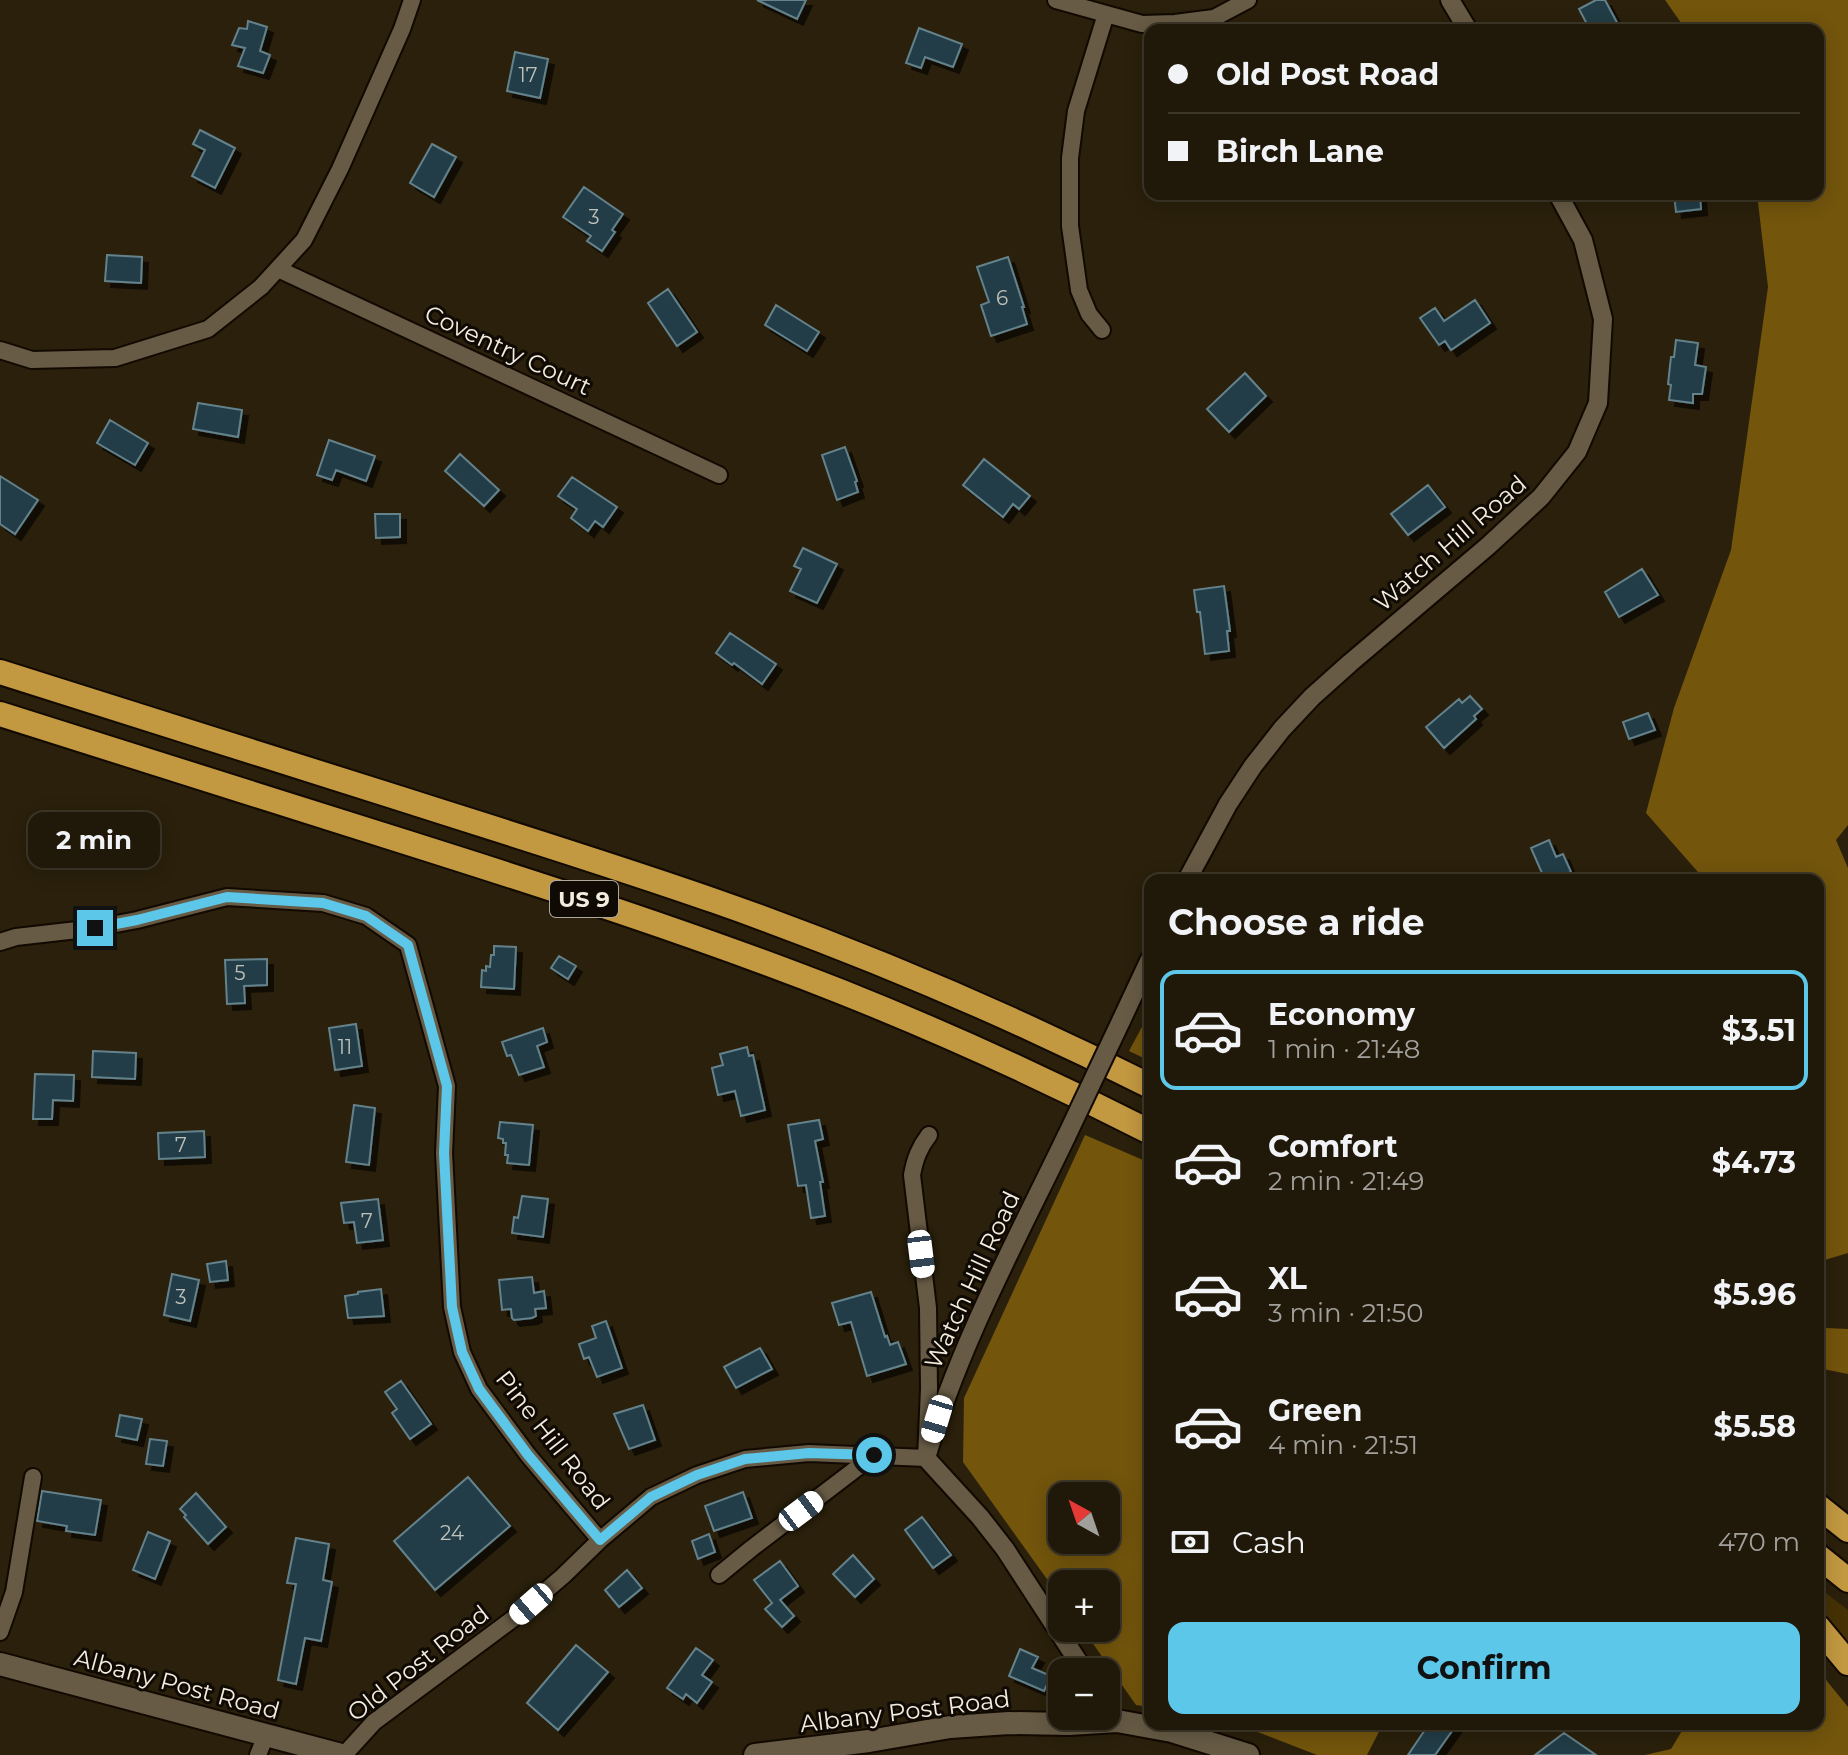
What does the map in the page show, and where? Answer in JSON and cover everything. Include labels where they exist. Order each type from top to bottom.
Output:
[{"type":"highway","name":"US 9","points":[[0,672],[717,902],[920,981],[1049,1037],[1144,1083]]},
{"type":"highway","name":"US 9","points":[[0,714],[546,886],[703,940],[842,992],[931,1030],[1144,1129]]},
{"type":"highway","points":[[1824,1497],[1848,1513]]},
{"type":"highway","points":[[1824,1511],[1848,1530]]},
{"type":"highway","points":[[1824,1561],[1848,1580]]},
{"type":"highway","points":[[1824,1634],[1848,1663]]},
{"type":"main road","name":"Albany Post Road","points":[[0,1664],[262,1745],[342,1755]]},
{"type":"main road","name":"Albany Post Road","points":[[1120,1715],[1144,1723]]},
{"type":"main road","name":"Albany Post Road","points":[[755,1755],[950,1727],[1048,1724]]},
{"type":"main road","name":"Albany Post Road","points":[[1169,1730],[1248,1755]]},
{"type":"street","points":[[0,350],[32,360],[115,358],[208,329],[261,287],[304,240],[340,169],[412,0]]},
{"type":"street","points":[[1056,0],[1142,24],[1214,18],[1248,0]]},
{"type":"street","points":[[1450,0],[1464,24]]},
{"type":"street","points":[[1102,330],[1089,314],[1079,290],[1070,226],[1070,158],[1076,111],[1106,14]]},
{"type":"street","name":"Watch Hill Road","points":[[1190,874],[1228,804],[1282,729],[1312,697],[1541,497],[1577,452],[1598,403],[1603,319],[1583,240],[1561,200]]},
{"type":"street","name":"Coventry Court","points":[[278,269],[719,475]]},
{"type":"street","name":"Pine Hill Road","points":[[0,942],[16,937],[123,923],[227,897],[323,903],[366,916],[408,945],[447,1086],[444,1169],[452,1307],[462,1352],[479,1389],[528,1455],[600,1540]]},
{"type":"street","name":"Watch Hill Road","points":[[926,1458],[951,1379],[971,1333],[1144,972]]},
{"type":"street","name":"Watch Hill Road","points":[[926,1458],[928,1308],[912,1175],[920,1146],[929,1135]]},
{"type":"street","name":"Old Post Road","points":[[342,1755],[374,1722],[514,1618],[651,1497],[697,1475],[745,1459],[809,1453],[926,1458]]},
{"type":"street","points":[[719,1575],[874,1455]]},
{"type":"street","points":[[926,1458],[1005,1549],[1076,1658]]},
{"type":"street","points":[[0,1632],[14,1592],[33,1477]]},
{"type":"shaded area","points":[[1665,0],[1848,0],[1848,825],[1836,840],[1848,868],[1848,1253],[1824,1260],[1824,874],[1700,874],[1646,813],[1674,708],[1731,550],[1768,287],[1758,200],[1824,200],[1824,24],[1682,24]]},
{"type":"shaded area","points":[[1144,1023],[1144,1058],[1129,1051]]},
{"type":"shaded area","points":[[1085,1135],[1144,1160],[1144,1706],[1136,1705],[1120,1682],[1120,1658],[1103,1658],[1092,1642],[1120,1642],[1120,1570],[1048,1570],[1048,1580],[963,1462],[964,1398]]},
{"type":"shaded area","points":[[1824,1327],[1848,1329],[1848,1374],[1824,1369]]},
{"type":"shaded area","points":[[1824,1592],[1848,1610],[1848,1646],[1824,1619]]},
{"type":"shaded area","points":[[1824,1677],[1848,1707],[1848,1755],[1645,1755],[1671,1749],[1682,1730],[1824,1730]]},
{"type":"shaded area","points":[[1252,1730],[1380,1730],[1367,1755],[1317,1755]]},
{"type":"building","points":[[757,0],[806,0],[797,19]]},
{"type":"building","points":[[1596,0],[1605,0],[1618,24],[1587,24],[1579,9]]},
{"type":"building","points":[[248,21],[267,27],[260,51],[270,55],[263,73],[238,66],[245,48],[232,45],[239,28],[247,29]]},
{"type":"building","points":[[919,28],[962,44],[953,67],[925,57],[921,68],[906,63]]},
{"type":"building","points":[[515,52],[548,59],[540,98],[507,91]]},
{"type":"building","points":[[200,130],[235,148],[215,188],[192,176],[205,150],[193,144]]},
{"type":"building","points":[[432,144],[456,157],[434,197],[410,183]]},
{"type":"building","points":[[584,187],[623,214],[602,251],[587,241],[591,236],[563,217]]},
{"type":"building","points":[[1675,200],[1700,200],[1701,209],[1676,212]]},
{"type":"building","points":[[107,255],[142,257],[141,283],[105,281]]},
{"type":"building","points":[[1008,257],[1027,324],[991,336],[981,305],[989,302],[977,267]]},
{"type":"building","points":[[668,289],[697,332],[677,346],[648,303]]},
{"type":"building","points":[[1475,300],[1490,323],[1451,350],[1445,341],[1439,345],[1420,318],[1435,308],[1444,321]]},
{"type":"building","points":[[776,305],[819,332],[807,351],[765,325]]},
{"type":"building","points":[[1676,340],[1698,343],[1695,365],[1706,367],[1702,394],[1693,394],[1693,403],[1669,400],[1671,357],[1674,357]]},
{"type":"building","points":[[1245,373],[1266,396],[1229,432],[1207,409]]},
{"type":"building","points":[[198,403],[242,410],[238,437],[193,429]]},
{"type":"building","points":[[110,420],[148,443],[135,465],[97,443]]},
{"type":"building","points":[[329,440],[375,456],[366,481],[336,470],[332,480],[317,475]]},
{"type":"building","points":[[845,447],[858,492],[837,500],[822,455]]},
{"type":"building","points":[[460,454],[499,490],[484,506],[445,471]]},
{"type":"building","points":[[984,459],[1030,496],[1019,509],[1013,504],[1003,517],[963,485]]},
{"type":"building","points":[[0,476],[38,500],[15,534],[0,524]]},
{"type":"building","points":[[572,477],[617,507],[603,527],[595,521],[588,531],[571,518],[577,509],[558,496]]},
{"type":"building","points":[[1428,485],[1445,507],[1408,535],[1391,514]]},
{"type":"building","points":[[375,514],[400,514],[400,537],[376,538]]},
{"type":"building","points":[[803,548],[837,564],[817,603],[790,591],[801,569],[794,566]]},
{"type":"building","points":[[1642,569],[1658,595],[1619,617],[1605,592]]},
{"type":"building","points":[[1224,586],[1230,631],[1227,631],[1229,651],[1205,654],[1194,590]]},
{"type":"building","points":[[730,633],[776,664],[762,684],[716,653]]},
{"type":"building","points":[[1470,696],[1482,709],[1474,716],[1476,719],[1444,748],[1426,727],[1459,699],[1462,703]]},
{"type":"building","points":[[1648,713],[1655,730],[1629,739],[1623,722]]},
{"type":"building","points":[[1549,840],[1556,857],[1563,854],[1571,872],[1542,874],[1531,848]]},
{"type":"building","points":[[494,946],[516,947],[514,989],[481,987],[482,970],[490,967]]},
{"type":"building","points":[[559,956],[576,966],[568,979],[551,968]]},
{"type":"building","points":[[267,959],[267,985],[244,986],[245,1003],[227,1004],[225,960]]},
{"type":"building","points":[[356,1024],[362,1066],[335,1070],[329,1028]]},
{"type":"building","points":[[543,1028],[547,1042],[537,1046],[544,1067],[519,1075],[502,1042]]},
{"type":"building","points":[[747,1047],[749,1056],[753,1055],[765,1110],[741,1116],[735,1091],[718,1095],[712,1068],[723,1065],[720,1054]]},
{"type":"building","points":[[93,1051],[136,1053],[135,1079],[92,1077]]},
{"type":"building","points":[[35,1074],[74,1075],[73,1101],[53,1100],[52,1119],[33,1119]]},
{"type":"building","points":[[354,1105],[375,1108],[369,1165],[346,1162]]},
{"type":"building","points":[[819,1120],[823,1139],[815,1141],[823,1182],[820,1182],[825,1216],[811,1218],[806,1185],[798,1186],[788,1125]]},
{"type":"building","points":[[500,1122],[533,1125],[529,1165],[507,1163],[506,1143],[498,1138]]},
{"type":"building","points":[[204,1131],[205,1157],[159,1159],[158,1133]]},
{"type":"building","points":[[522,1196],[548,1199],[543,1237],[512,1233]]},
{"type":"building","points":[[378,1199],[383,1240],[357,1243],[354,1222],[344,1223],[341,1203]]},
{"type":"building","points":[[226,1261],[228,1280],[210,1282],[207,1264]]},
{"type":"building","points":[[172,1274],[199,1280],[190,1321],[164,1315]]},
{"type":"building","points":[[532,1277],[534,1293],[544,1291],[546,1308],[535,1309],[536,1316],[532,1318],[514,1320],[511,1309],[502,1310],[499,1280]]},
{"type":"building","points":[[381,1289],[384,1316],[348,1318],[345,1296]]},
{"type":"building","points":[[871,1292],[885,1337],[890,1345],[898,1342],[906,1364],[867,1376],[851,1322],[839,1325],[832,1303]]},
{"type":"building","points":[[606,1321],[622,1368],[597,1377],[589,1357],[584,1359],[579,1344],[596,1338],[592,1326]]},
{"type":"building","points":[[760,1348],[772,1369],[736,1388],[724,1367]]},
{"type":"building","points":[[401,1381],[431,1424],[410,1439],[392,1413],[397,1409],[385,1392]]},
{"type":"building","points":[[643,1405],[655,1440],[629,1449],[614,1414]]},
{"type":"building","points":[[120,1415],[142,1419],[137,1440],[116,1436]]},
{"type":"building","points":[[150,1439],[167,1441],[163,1466],[146,1464]]},
{"type":"building","points":[[468,1477],[510,1526],[435,1590],[394,1541]]},
{"type":"building","points":[[42,1491],[101,1500],[95,1535],[66,1531],[67,1526],[37,1521]]},
{"type":"building","points":[[743,1492],[752,1518],[714,1531],[705,1506]]},
{"type":"building","points":[[196,1493],[226,1527],[208,1544],[180,1509]]},
{"type":"building","points":[[922,1517],[951,1555],[933,1568],[905,1530]]},
{"type":"building","points":[[148,1532],[170,1541],[155,1579],[133,1570]]},
{"type":"building","points":[[709,1534],[715,1552],[698,1559],[692,1541]]},
{"type":"building","points":[[296,1538],[329,1544],[323,1580],[332,1582],[321,1641],[305,1638],[296,1684],[278,1680],[296,1584],[287,1583]]},
{"type":"building","points":[[853,1555],[874,1579],[855,1597],[833,1574]]},
{"type":"building","points":[[780,1561],[798,1586],[780,1600],[794,1616],[782,1627],[765,1609],[772,1603],[754,1580]]},
{"type":"building","points":[[627,1570],[642,1588],[619,1607],[605,1590]]},
{"type":"building","points":[[576,1645],[608,1672],[558,1730],[527,1703]]},
{"type":"building","points":[[696,1648],[713,1660],[702,1675],[712,1682],[697,1703],[686,1694],[683,1699],[667,1688]]},
{"type":"building","points":[[1020,1649],[1038,1657],[1032,1668],[1048,1675],[1048,1682],[1044,1691],[1009,1676]]},
{"type":"building","points":[[1425,1730],[1453,1730],[1435,1755],[1408,1755]]},
{"type":"building","points":[[1564,1733],[1596,1755],[1535,1755]]},
{"type":"route","points":[[95,928],[227,897],[323,903],[366,916],[408,945],[447,1086],[444,1153],[452,1307],[462,1352],[479,1389],[528,1455],[600,1540],[651,1497],[697,1475],[745,1459],[809,1453],[874,1455]]}]
